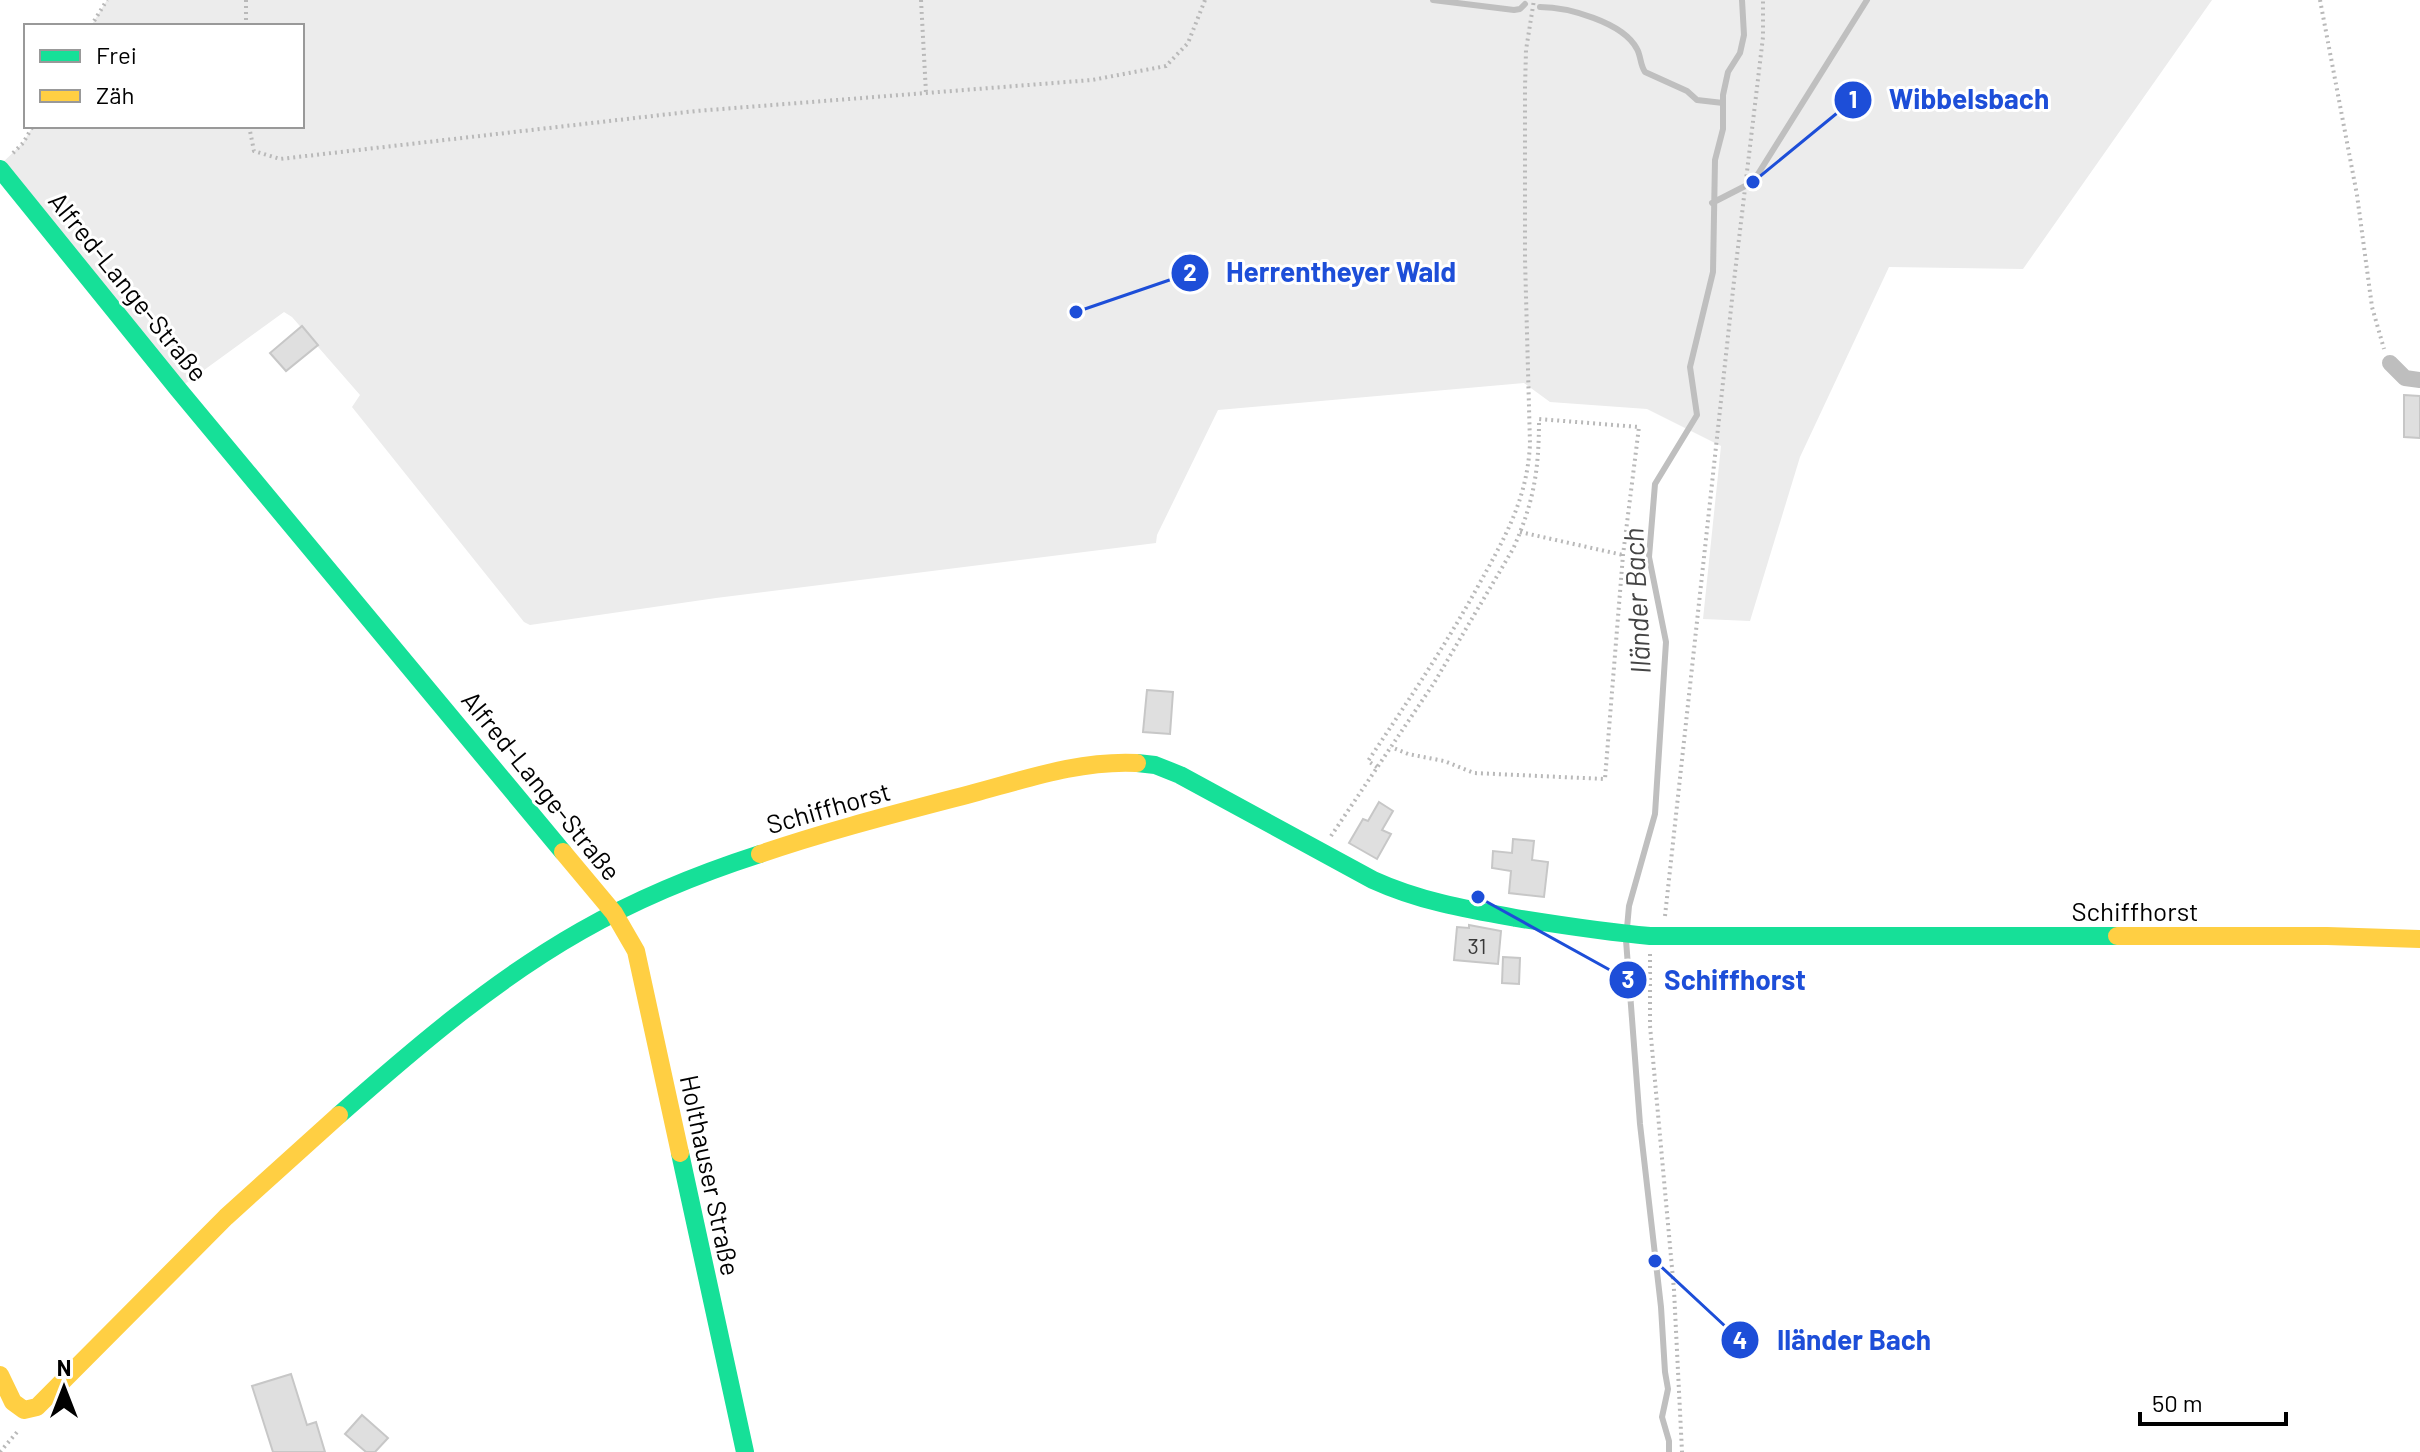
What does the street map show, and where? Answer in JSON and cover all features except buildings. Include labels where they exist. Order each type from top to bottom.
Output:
[{"type":"street","name":"Alfred-Lange-Straße","points":[[6,162],[178,389],[614,913],[544,953],[484,993],[438,1029],[253,1192],[37,1407],[24,1410]]},
{"type":"street","points":[[2390,363],[2405,378],[2420,380]]},
{"type":"street","name":"Schiffhorst","points":[[614,913],[696,876],[789,845],[995,788],[1089,766],[1124,763],[1155,765],[1180,775],[1406,895],[1441,905],[1613,933],[1651,936],[2296,936],[2420,939]]},
{"type":"street","name":"Holthauser Straße","points":[[614,913],[636,951],[745,1452]]},
{"type":"street","points":[[0,1375],[13,1402],[24,1410]]},
{"type":"path","points":[[92,24],[107,0]]},
{"type":"path","points":[[246,0],[246,24]]},
{"type":"path","points":[[921,0],[926,93]]},
{"type":"path","points":[[249,128],[254,151],[280,159],[696,111],[1092,80],[1166,66],[1188,43],[1205,0]]},
{"type":"path","points":[[1377,767],[1368,761],[1443,649],[1519,509],[1528,474],[1525,88],[1526,50],[1534,0]]},
{"type":"path","points":[[1682,1452],[1674,1290],[1650,1026],[1651,936],[1763,37],[1763,0]]},
{"type":"path","points":[[2320,0],[2357,195],[2372,307],[2390,363]]},
{"type":"path","points":[[6,162],[32,128]]},
{"type":"path","points":[[1320,851],[1434,683],[1520,532],[1538,474],[1539,419],[1639,427],[1623,555],[1605,779],[1474,773],[1444,761],[1408,754],[1391,747]]},
{"type":"path","points":[[1520,532],[1623,555]]},
{"type":"path","points":[[0,1452],[17,1434],[24,1410]]},
{"type":"shaded area","points":[[107,0],[2212,0],[2023,269],[1889,267],[1800,457],[1750,621],[1703,619],[1721,446],[1647,409],[1550,402],[1524,383],[1218,410],[1157,535],[1156,543],[716,598],[530,625],[524,622],[352,407],[360,395],[292,317],[284,312],[178,389],[0,165],[23,143],[32,128],[304,128],[304,24],[92,24]]},
{"type":"waterway","points":[[1433,0],[1514,10],[1525,4]]},
{"type":"waterway","name":"Iländer Bach","points":[[1627,928],[1629,906],[1655,814],[1666,642],[1649,557],[1655,484],[1697,415],[1690,367],[1713,272],[1715,160],[1723,129],[1723,95],[1728,72],[1740,53],[1744,35],[1742,0]]},
{"type":"waterway","points":[[1712,203],[1753,182],[1867,0]]},
{"type":"waterway","points":[[1540,7],[1579,13],[1607,24],[1630,39],[1645,72],[1687,91],[1697,100],[1723,103]]},
{"type":"waterway","name":"Iländer Bach","points":[[1626,940],[1640,1124],[1668,1389],[1662,1417],[1669,1452]]},
{"type":"traffic: fast","points":[[0,169],[178,389],[563,852]]},
{"type":"traffic: fast","points":[[1137,763],[1155,765],[1180,775],[1390,887],[1443,904],[1516,918],[1650,936],[2117,936]]},
{"type":"traffic: fast","points":[[339,1115],[456,1017],[548,951],[602,919],[646,898],[760,854]]},
{"type":"traffic: fast","points":[[680,1153],[745,1452]]},
{"type":"traffic: slow","points":[[760,854],[1054,772],[1095,764],[1137,763]]},
{"type":"traffic: slow","points":[[563,852],[614,913],[636,951],[680,1153]]},
{"type":"traffic: slow","points":[[2117,936],[2420,939]]},
{"type":"traffic: slow","points":[[0,1375],[13,1402],[24,1410],[37,1407],[226,1217],[339,1115]]},
{"type":"place","name":"Wibbelsbach","points":[[1753,182]]},
{"type":"place","name":"Herrentheyer Wald","points":[[1076,312]]},
{"type":"place","name":"Schiffhorst","points":[[1478,897]]},
{"type":"place","name":"Iländer Bach","points":[[1655,1261]]}]
